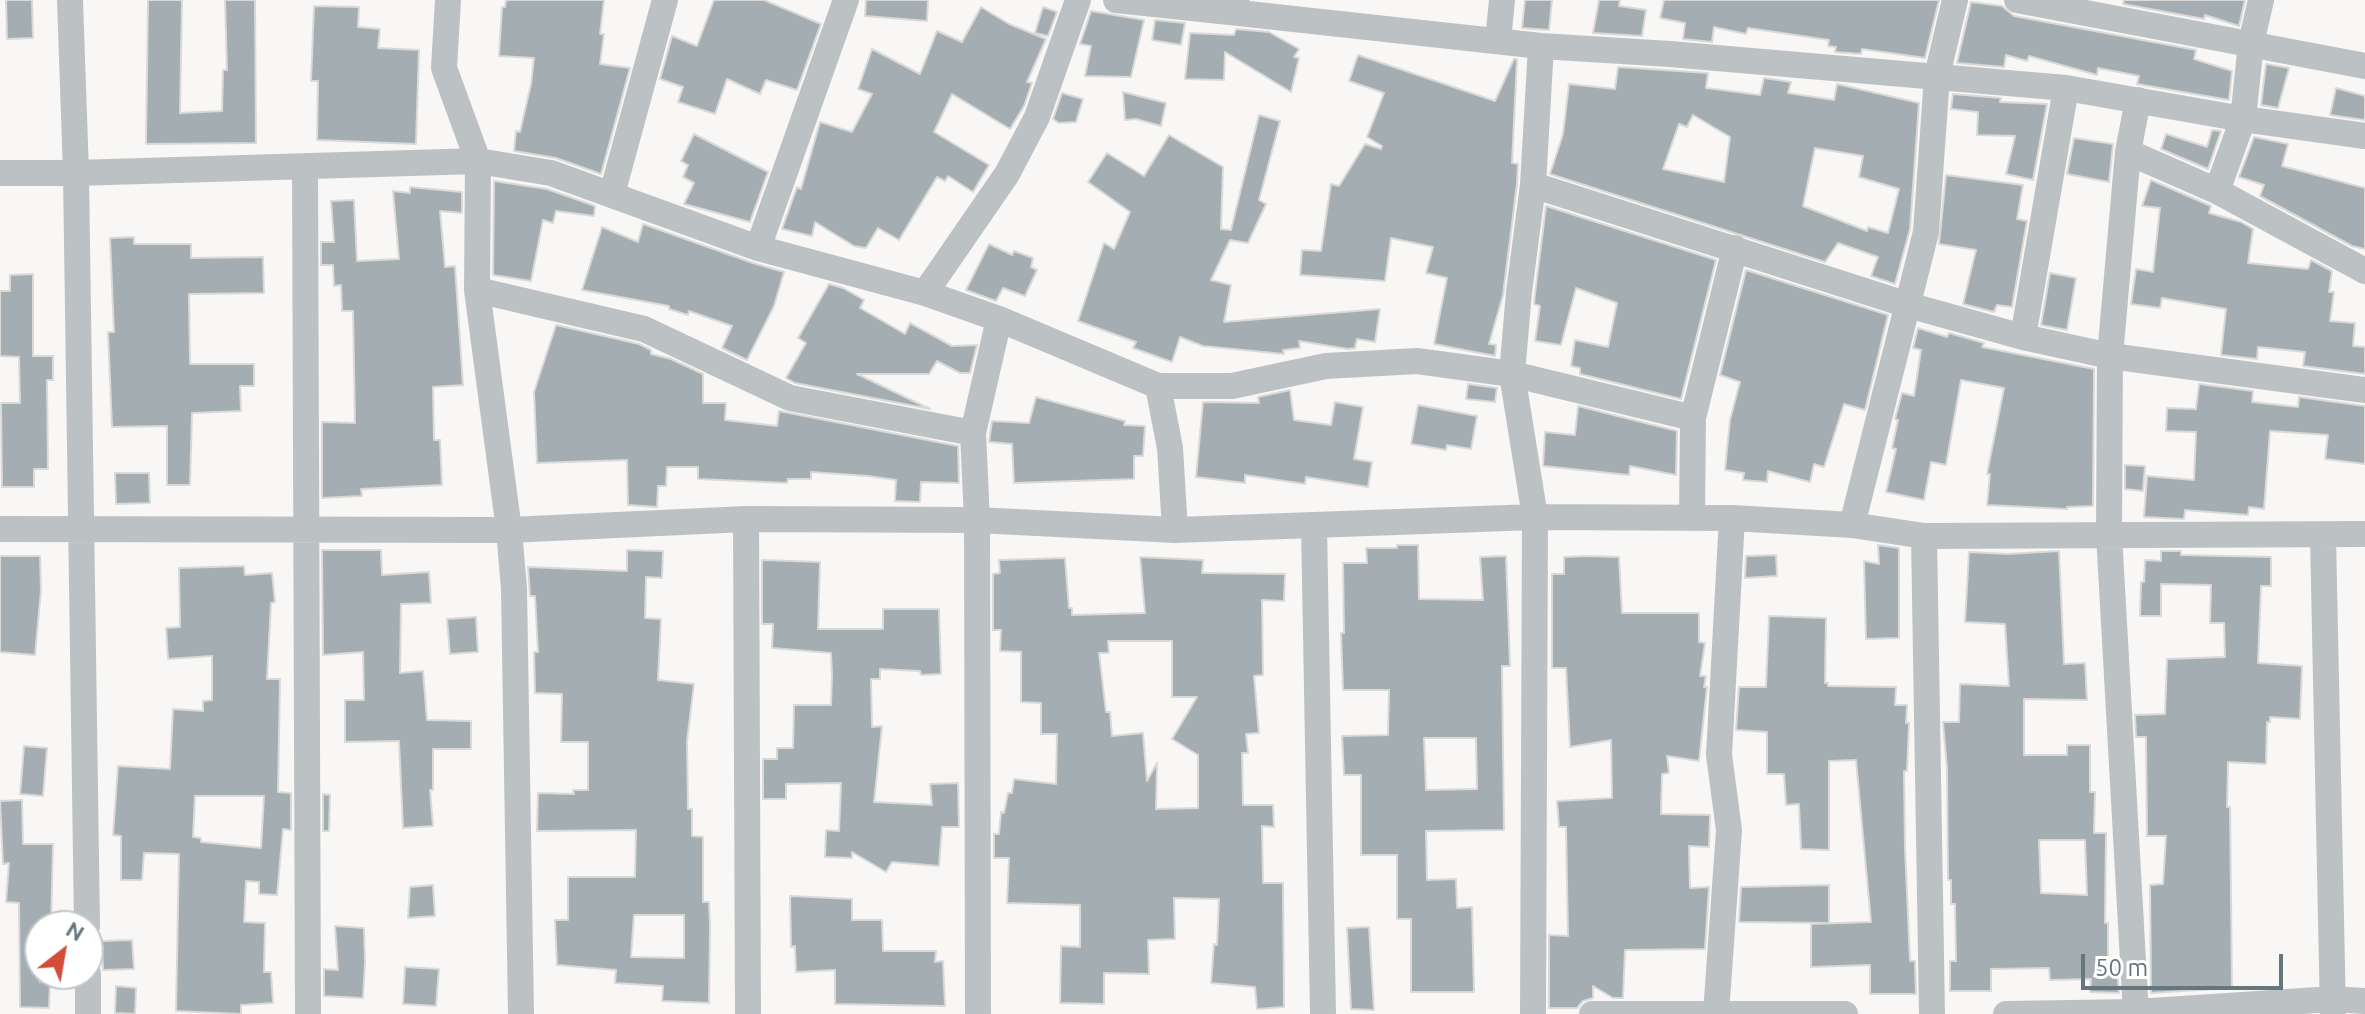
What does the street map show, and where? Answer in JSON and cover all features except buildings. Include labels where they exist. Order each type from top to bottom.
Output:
[{"type":"street","points":[[70,0],[76,173],[87,910]]},
{"type":"street","points":[[448,0],[444,68],[478,161],[477,290],[514,589],[521,1014]]},
{"type":"street","points":[[612,194],[665,0]]},
{"type":"street","points":[[758,248],[846,0]]},
{"type":"street","points":[[925,293],[1015,160],[1037,117],[1078,0]]},
{"type":"street","points":[[1116,0],[1237,6],[1541,46],[2066,88],[2243,119],[2365,136]]},
{"type":"street","points":[[1498,41],[1502,0]]},
{"type":"street","points":[[1852,525],[1926,232],[1937,76],[1955,0]]},
{"type":"street","points":[[2017,0],[2085,6],[2365,66]]},
{"type":"street","points":[[2217,191],[2243,119],[2251,43],[2261,0]]},
{"type":"street","points":[[1533,1014],[1535,517],[1512,374],[1533,185],[1541,46]]},
{"type":"street","points":[[2023,337],[2066,88]]},
{"type":"street","points":[[2136,1013],[2109,534],[2110,356],[2128,152],[2138,100]]},
{"type":"street","points":[[2128,152],[2217,191],[2365,271]]},
{"type":"street","points":[[0,173],[478,161],[551,173],[758,248],[925,293],[999,319],[1158,386],[1232,386],[1326,366],[1417,361],[1512,374],[1693,418]]},
{"type":"street","points":[[305,167],[308,1014]]},
{"type":"street","points":[[1533,185],[1908,305],[2023,337],[2110,356],[2365,390]]},
{"type":"street","points":[[1692,518],[1693,418],[1735,248]]},
{"type":"street","points":[[477,290],[644,329],[790,398],[973,433]]},
{"type":"street","points":[[978,1014],[977,520],[973,433],[999,319]]},
{"type":"street","points":[[1158,386],[1170,448],[1175,530]]},
{"type":"street","points":[[0,529],[509,530],[746,519],[977,520],[1175,530],[1535,517],[1732,518],[1852,525],[1924,536],[2365,534]]},
{"type":"street","points":[[1716,1013],[1729,830],[1719,755],[1732,518]]},
{"type":"street","points":[[746,519],[748,1014]]},
{"type":"street","points":[[1314,526],[1323,1014]]},
{"type":"street","points":[[1924,536],[1932,1014]]},
{"type":"street","points":[[2323,536],[2333,1006]]},
{"type":"street","points":[[88,990],[88,1014]]},
{"type":"street","points":[[2006,1014],[2333,1006],[2365,1001]]},
{"type":"street","points":[[1592,1014],[1845,1014]]}]
